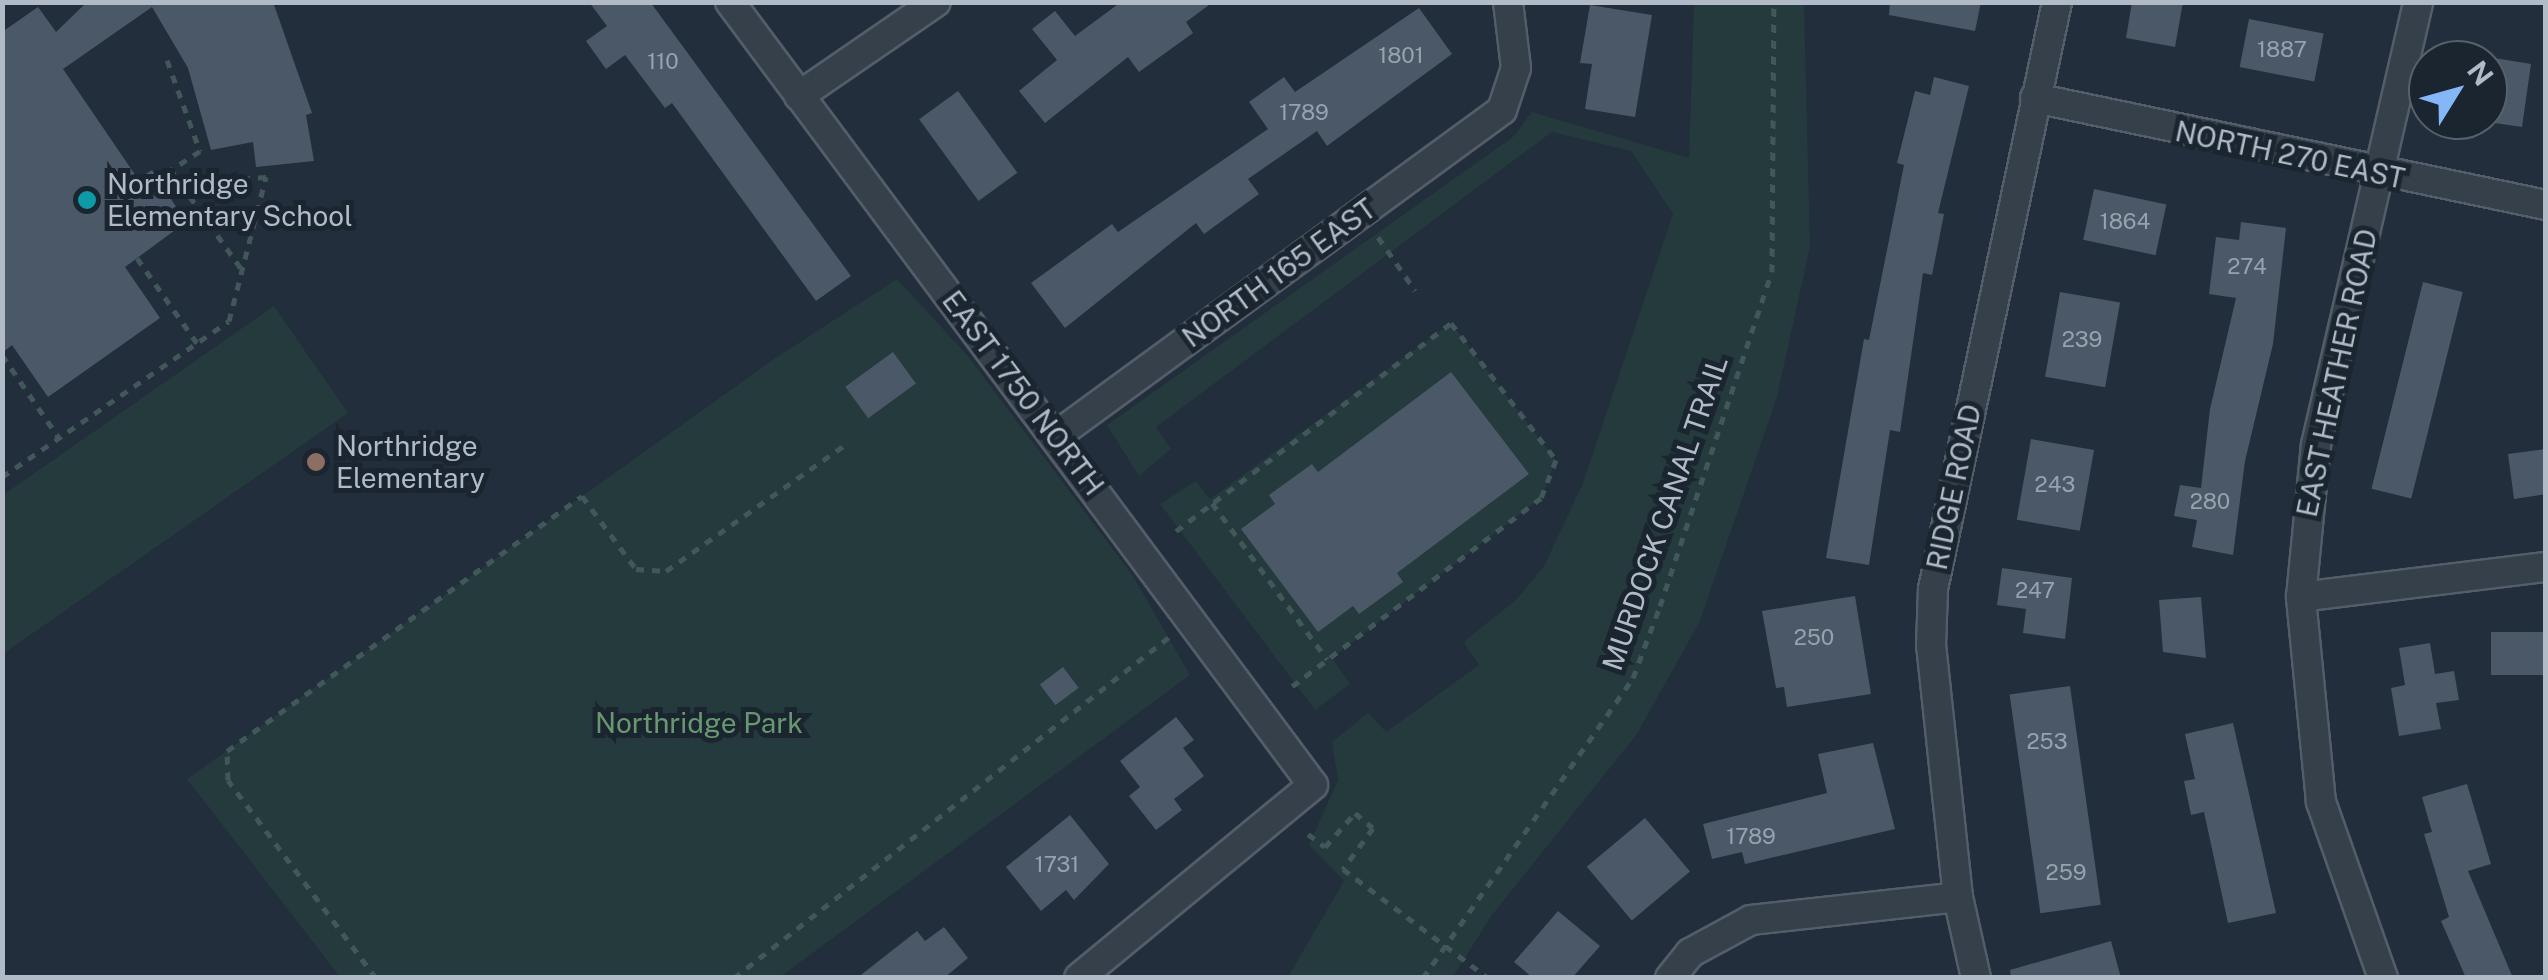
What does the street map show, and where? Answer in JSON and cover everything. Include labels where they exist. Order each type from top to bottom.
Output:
[{"type":"street","name":"EAST 1750 NORTH","points":[[730,2],[1312,785],[1079,978]]},
{"type":"street","points":[[799,96],[936,2]]},
{"type":"street","name":"NORTH 165 EAST","points":[[1056,436],[1502,110],[1516,68],[1508,2]]},
{"type":"street","name":"RIDGE ROAD","points":[[1976,978],[1958,897],[1930,646],[1933,589],[2057,2]]},
{"type":"street","name":"EAST HEATHER ROAD","points":[[2382,978],[2321,802],[2301,597],[2316,445],[2418,2]]},
{"type":"street","name":"NORTH 270 EAST","points":[[2035,98],[2380,174],[2546,206]]},
{"type":"street","points":[[2301,597],[2546,567]]},
{"type":"street","points":[[1670,978],[1690,953],[1751,920],[1958,897]]},
{"type":"path","name":"MURDOCK CANAL TRAIL","points":[[1423,978],[1442,942],[1634,678],[1660,606],[1772,272],[1774,2]]},
{"type":"path","points":[[168,60],[200,151],[171,170],[242,270]]},
{"type":"path","points":[[2,476],[229,321],[266,177],[179,182]]},
{"type":"path","points":[[1376,234],[1414,290]]},
{"type":"path","points":[[138,258],[197,343]]},
{"type":"path","points":[[1176,530],[1451,323],[1556,460],[1541,498],[1292,686]]},
{"type":"path","points":[[2,355],[59,438]]},
{"type":"path","points":[[376,978],[228,780],[227,751],[582,496],[636,570],[666,571],[846,444]]},
{"type":"path","points":[[1212,503],[1327,660]]},
{"type":"path","points":[[734,978],[1175,632]]},
{"type":"path","points":[[1308,834],[1325,847],[1355,813],[1373,828],[1343,869],[1488,978]]},
{"type":"green space","points":[[1694,3],[1804,3],[1810,246],[1777,397],[1700,621],[1637,734],[1492,915],[1453,977],[1288,977],[1344,881],[1309,845],[1338,780],[1332,742],[1368,713],[1386,732],[1479,665],[1464,643],[1516,600],[1544,566],[1583,483],[1673,214],[1631,151],[1552,132],[1156,427],[1171,449],[1139,476],[1107,425],[1513,137],[1532,112],[1689,158]]},
{"type":"green space","name":"Northridge Park","points":[[897,279],[968,356],[1133,576],[1190,675],[780,977],[340,977],[187,779],[774,359]]},
{"type":"green space","points":[[274,306],[348,413],[3,654],[3,495]]},
{"type":"green space","points":[[1451,323],[1556,460],[1541,498],[1332,658],[1350,684],[1315,710],[1160,504],[1196,481],[1210,499]]},
{"type":"building","name":"Northridge Elementary School","points":[[87,2],[273,2],[312,113],[306,115],[314,161],[256,167],[253,142],[211,150],[188,68],[152,7],[63,69],[138,179],[152,170],[186,222],[125,267],[160,318],[48,397],[12,345],[2,353],[2,32],[38,7],[56,32]]},
{"type":"building","points":[[589,2],[651,3],[851,276],[816,301],[672,103],[665,108],[625,55],[606,69],[586,41],[607,26]]},
{"type":"building","points":[[1121,2],[1213,2],[1186,22],[1193,33],[1139,72],[1128,57],[1045,123],[1019,91],[1057,60],[1032,29],[1055,11],[1075,36]]},
{"type":"building","points":[[1890,2],[1981,2],[1975,31],[1889,15]]},
{"type":"building","points":[[2132,2],[2183,2],[2175,47],[2126,38]]},
{"type":"building","points":[[1590,5],[1652,15],[1635,117],[1585,109],[1592,64],[1580,63]]},
{"type":"building","points":[[1419,8],[1452,54],[1327,146],[1317,131],[1248,179],[1259,194],[1204,234],[1196,223],[1065,328],[1031,283],[1112,224],[1118,232],[1268,129],[1249,102],[1284,77],[1295,92]]},
{"type":"building","points":[[2249,19],[2324,34],[2314,82],[2240,67]]},
{"type":"building","points":[[2508,60],[2531,64],[2522,127],[2508,125]]},
{"type":"building","points":[[1934,77],[1969,86],[1938,213],[1944,214],[1932,275],[1923,273],[1900,432],[1890,430],[1869,565],[1826,558],[1864,339],[1869,340],[1904,165],[1897,163],[1915,91],[1930,95]]},
{"type":"building","points":[[958,91],[1017,173],[979,201],[919,119]]},
{"type":"building","points":[[2094,189],[2166,204],[2156,255],[2083,240]]},
{"type":"building","points":[[2241,222],[2286,228],[2273,344],[2245,461],[2233,555],[2192,547],[2197,520],[2174,516],[2180,485],[2201,488],[2210,409],[2236,298],[2209,294],[2216,237],[2239,240]]},
{"type":"building","points":[[2423,282],[2463,292],[2411,499],[2371,489]]},
{"type":"building","points":[[2060,292],[2120,303],[2105,387],[2045,377]]},
{"type":"building","points":[[893,352],[916,384],[868,418],[845,387]]},
{"type":"building","points":[[1451,372],[1529,474],[1397,573],[1403,582],[1359,614],[1353,606],[1318,632],[1241,529],[1275,504],[1269,495],[1312,464],[1318,472]]},
{"type":"building","points":[[2031,439],[2094,450],[2080,531],[2017,520]]},
{"type":"building","points":[[2546,449],[2546,494],[2514,499],[2508,454]]},
{"type":"building","points":[[2002,568],[2072,578],[2065,639],[2023,633],[2026,609],[1997,605]]},
{"type":"building","points":[[1855,596],[1871,694],[1787,707],[1784,687],[1776,688],[1762,611]]},
{"type":"building","points":[[2201,597],[2206,658],[2163,652],[2159,600]]},
{"type":"building","points":[[2491,632],[2546,632],[2546,675],[2491,675]]},
{"type":"building","points":[[2430,643],[2435,674],[2454,671],[2459,700],[2436,703],[2441,729],[2399,736],[2391,688],[2405,685],[2399,648]]},
{"type":"building","points":[[1063,667],[1079,688],[1055,705],[1040,684]]},
{"type":"building","points":[[2070,686],[2101,905],[2040,913],[2010,694]]},
{"type":"building","points":[[1176,717],[1194,740],[1183,748],[1204,776],[1174,799],[1182,810],[1156,830],[1129,796],[1140,787],[1120,761]]},
{"type":"building","points":[[2233,723],[2276,913],[2228,923],[2204,812],[2191,815],[2184,781],[2195,779],[2185,734]]},
{"type":"building","points":[[1873,743],[1895,829],[1745,864],[1742,852],[1712,859],[1703,824],[1827,793],[1818,754]]},
{"type":"building","points":[[2467,784],[2491,864],[2468,871],[2513,978],[2466,978],[2441,921],[2449,917],[2424,834],[2432,832],[2422,797]]},
{"type":"building","points":[[1070,815],[1109,864],[1074,900],[1066,890],[1041,911],[1006,867]]},
{"type":"building","points":[[1645,818],[1690,872],[1632,920],[1587,867]]},
{"type":"building","points":[[1558,911],[1600,946],[1572,978],[1533,978],[1514,962]]},
{"type":"building","points":[[944,927],[968,958],[944,978],[857,978],[917,931],[925,941]]},
{"type":"building","points":[[2111,941],[2121,978],[2011,978],[2010,970]]},
{"type":"place","name":"Northridge Elementary School","points":[[87,200]]},
{"type":"place","name":"Northridge Elementary","points":[[316,462]]}]
